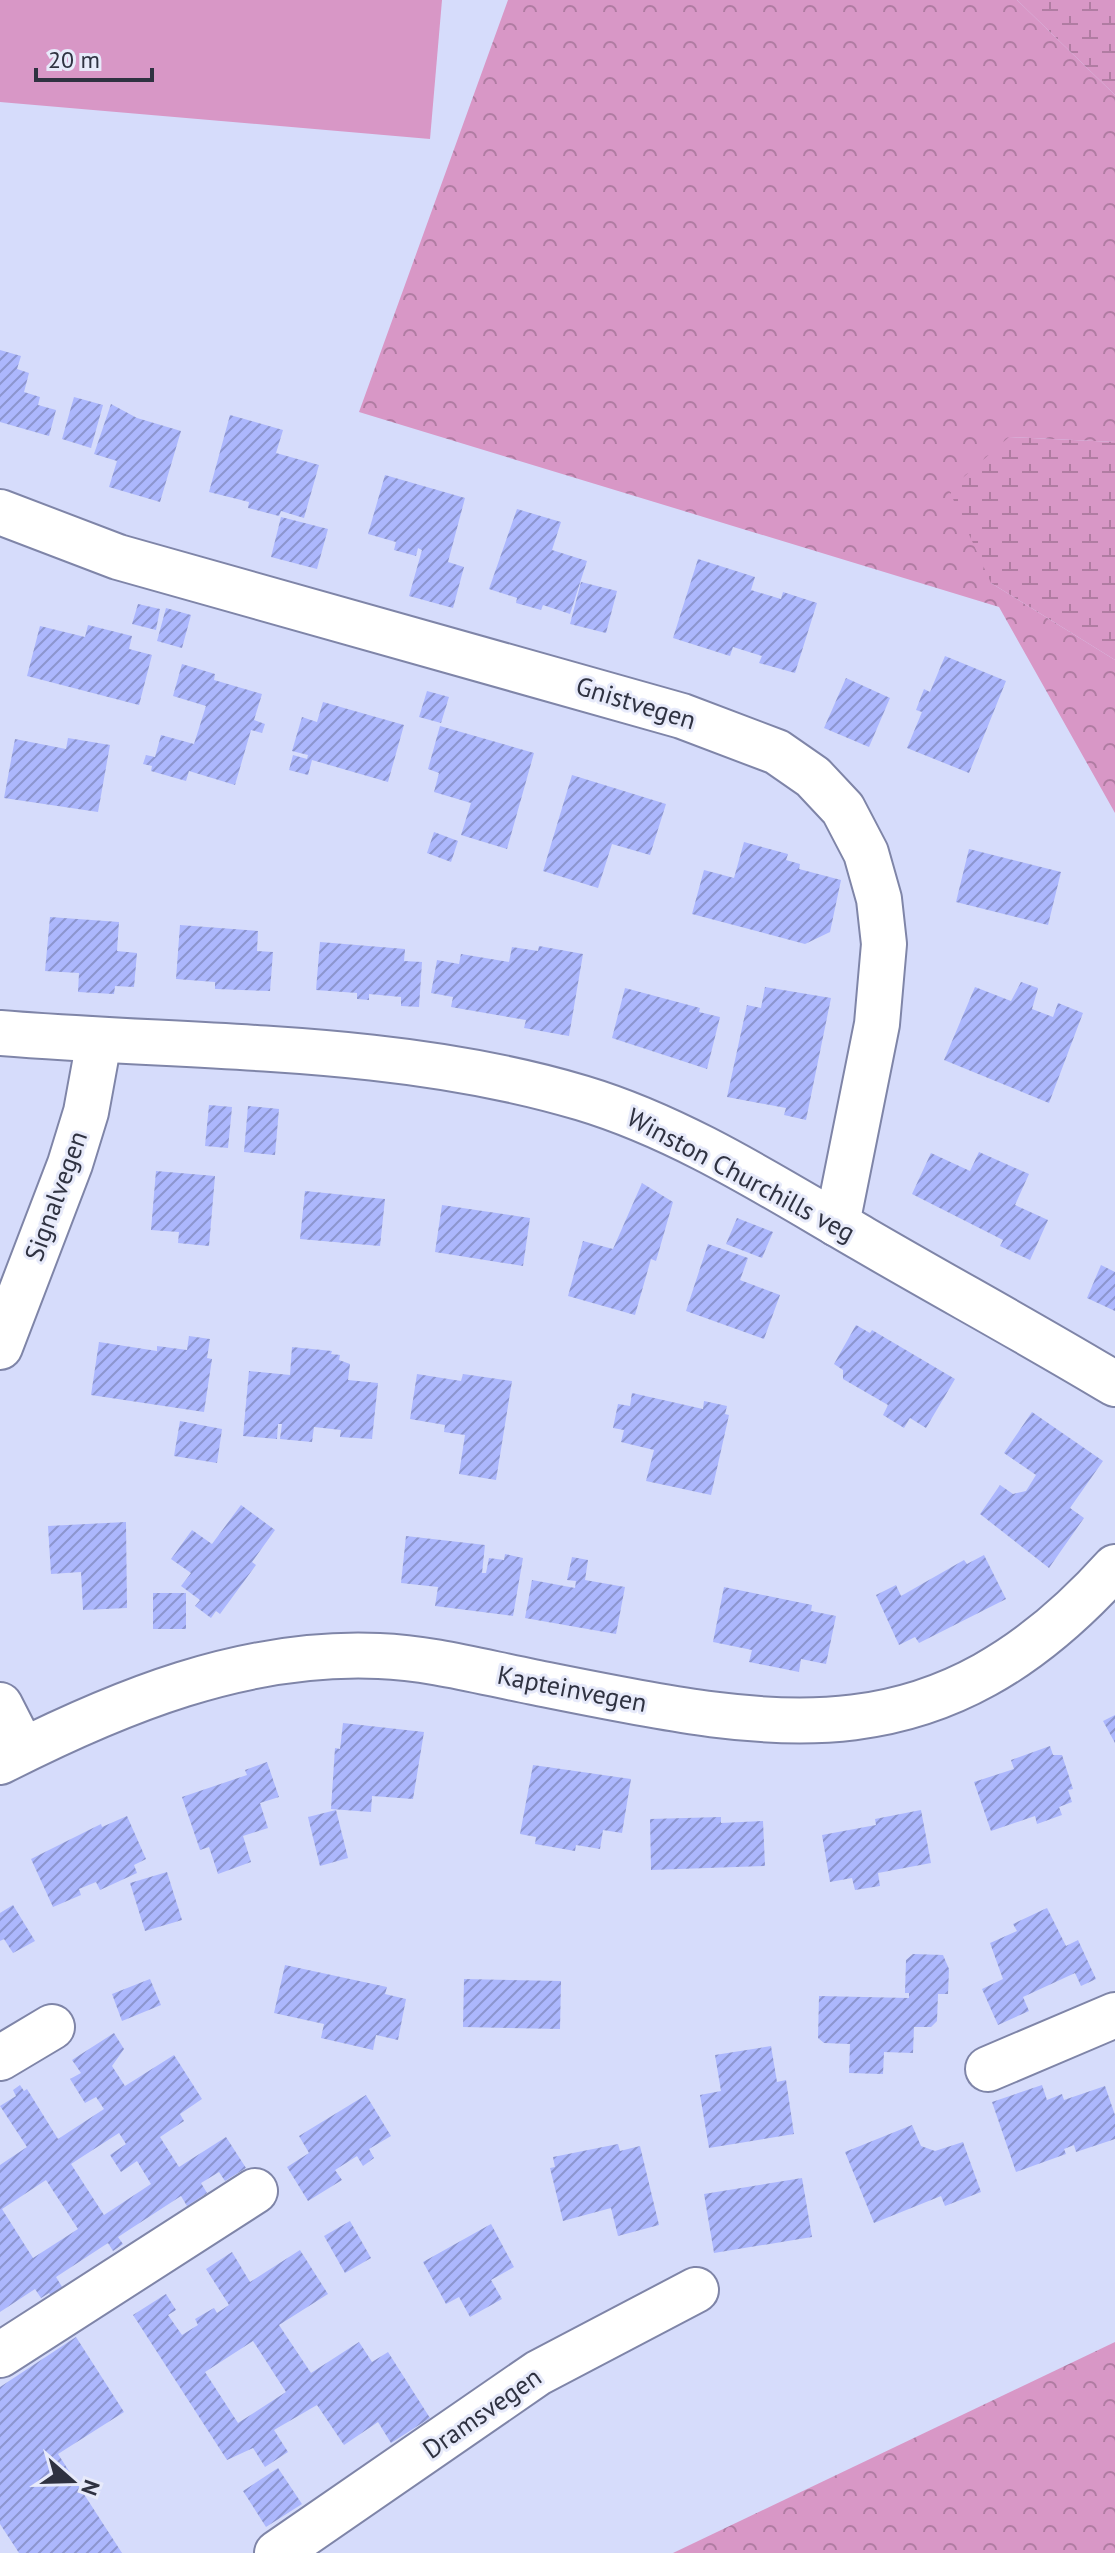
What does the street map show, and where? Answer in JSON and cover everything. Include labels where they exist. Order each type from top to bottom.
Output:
[{"type":"street","name":"Gnistvegen","points":[[0,512],[118,557],[682,716],[777,752],[813,777],[843,809],[866,853],[879,899],[884,944],[877,1024],[837,1224]]},
{"type":"street","name":"Winston Churchills veg","points":[[0,1033],[352,1055],[464,1071],[582,1098],[633,1116],[690,1143],[1115,1384]]},
{"type":"street","name":"Signalvegen","points":[[0,1347],[70,1164],[86,1112],[99,1041]]},
{"type":"street","name":"Kapteinvegen","points":[[12,1756],[127,1705],[211,1675],[279,1660],[330,1656],[424,1660],[736,1717],[794,1722],[839,1721],[929,1701],[972,1684],[1009,1663],[1059,1624],[1115,1567]]},
{"type":"street","points":[[0,1705],[12,1756]]},
{"type":"street","points":[[988,2069],[1115,2015]]},
{"type":"street","points":[[0,2058],[52,2027]]},
{"type":"street","points":[[0,2355],[255,2191]]},
{"type":"street","name":"Dramsvegen","points":[[277,2553],[538,2373],[696,2290]]},
{"type":"green space","points":[[0,0],[442,0],[430,139],[0,102]]},
{"type":"green space","points":[[508,0],[1017,0],[1115,95],[1115,442],[1009,437],[991,583],[1115,660],[1115,813],[999,607],[359,412]]},
{"type":"green space","points":[[1017,0],[1115,0],[1115,95]]},
{"type":"green space","points":[[1009,437],[1115,442],[1115,660],[991,583],[949,490]]},
{"type":"green space","points":[[1115,2342],[1115,2553],[673,2553]]},
{"type":"building","points":[[0,350],[21,356],[17,369],[29,373],[24,392],[40,397],[38,405],[56,410],[49,436],[0,422]]},
{"type":"building","points":[[74,397],[103,405],[91,448],[62,439]]},
{"type":"building","points":[[111,404],[137,418],[181,431],[160,502],[109,487],[117,461],[94,454]]},
{"type":"building","points":[[230,415],[283,430],[276,453],[319,465],[304,518],[281,511],[279,516],[248,508],[249,502],[209,492]]},
{"type":"building","points":[[385,475],[465,498],[448,562],[464,567],[453,608],[409,596],[422,550],[418,548],[416,556],[394,550],[396,542],[368,534]]},
{"type":"building","points":[[517,509],[561,522],[552,550],[587,561],[570,614],[543,605],[541,610],[516,603],[517,598],[489,589]]},
{"type":"building","points":[[281,517],[328,529],[317,569],[271,557]]},
{"type":"building","points":[[698,559],[755,577],[751,590],[781,599],[783,592],[817,603],[795,673],[759,663],[762,656],[733,647],[730,656],[673,638]]},
{"type":"building","points":[[581,582],[617,591],[606,633],[570,624]]},
{"type":"building","points":[[138,604],[160,609],[156,630],[132,624]]},
{"type":"building","points":[[166,608],[191,615],[182,648],[157,641]]},
{"type":"building","points":[[88,625],[132,636],[129,649],[152,655],[139,705],[27,676],[40,626],[85,637]]},
{"type":"building","points":[[945,656],[1006,681],[969,773],[907,748],[922,712],[916,710],[924,689],[930,692]]},
{"type":"building","points":[[182,664],[215,674],[214,680],[262,694],[254,720],[265,724],[262,733],[251,730],[235,785],[189,771],[186,781],[151,771],[152,766],[143,764],[146,755],[155,757],[161,735],[194,744],[206,706],[173,696]]},
{"type":"building","points":[[846,678],[890,698],[869,747],[824,728]]},
{"type":"building","points":[[427,691],[449,697],[441,723],[419,717]]},
{"type":"building","points":[[323,702],[404,725],[388,782],[312,760],[308,775],[289,770],[293,755],[307,759],[308,755],[292,751],[302,717],[317,722]]},
{"type":"building","points":[[440,726],[534,753],[507,849],[461,835],[471,803],[434,792],[439,773],[428,769]]},
{"type":"building","points":[[68,738],[110,745],[98,812],[4,798],[15,739],[66,749]]},
{"type":"building","points":[[572,775],[666,804],[650,855],[612,844],[598,888],[543,871]]},
{"type":"building","points":[[434,832],[458,841],[451,862],[427,853]]},
{"type":"building","points":[[744,842],[788,854],[786,860],[800,864],[799,869],[841,880],[830,932],[805,944],[692,914],[704,870],[734,878]]},
{"type":"building","points":[[969,849],[1061,872],[1048,925],[956,902]]},
{"type":"building","points":[[50,917],[119,922],[117,951],[137,953],[134,987],[115,986],[114,994],[78,992],[79,973],[45,971]]},
{"type":"building","points":[[180,925],[258,931],[257,951],[273,952],[270,991],[215,989],[215,982],[176,979]]},
{"type":"building","points":[[320,942],[405,949],[404,961],[422,962],[419,1007],[401,1006],[401,997],[369,994],[369,1000],[357,999],[357,993],[316,990]]},
{"type":"building","points":[[539,946],[583,954],[569,1036],[524,1028],[526,1020],[451,1007],[453,997],[431,993],[437,960],[459,964],[461,954],[509,962],[512,947],[538,951]]},
{"type":"building","points":[[1021,982],[1038,988],[1032,1009],[1053,1017],[1058,1003],[1083,1013],[1049,1103],[944,1060],[975,987],[1011,1001]]},
{"type":"building","points":[[765,987],[831,998],[806,1120],[784,1115],[786,1108],[727,1097],[747,1005],[761,1008]]},
{"type":"building","points":[[625,988],[700,1008],[699,1012],[720,1017],[707,1069],[612,1038]]},
{"type":"building","points":[[209,1105],[232,1107],[228,1148],[205,1146]]},
{"type":"building","points":[[248,1106],[279,1109],[275,1155],[244,1152]]},
{"type":"building","points":[[979,1152],[1029,1174],[1015,1205],[1048,1220],[1030,1260],[1000,1246],[1003,1240],[912,1194],[931,1153],[970,1171]]},
{"type":"building","points":[[156,1171],[215,1176],[209,1246],[178,1243],[179,1232],[151,1230]]},
{"type":"building","points":[[642,1183],[673,1202],[656,1261],[651,1259],[635,1315],[568,1296],[583,1241],[613,1249]]},
{"type":"building","points":[[305,1191],[385,1199],[380,1246],[300,1239]]},
{"type":"building","points":[[442,1205],[530,1218],[523,1266],[435,1252]]},
{"type":"building","points":[[737,1218],[773,1232],[762,1258],[726,1244]]},
{"type":"building","points":[[708,1244],[748,1258],[740,1280],[780,1295],[764,1339],[686,1311]]},
{"type":"building","points":[[1101,1265],[1115,1272],[1115,1311],[1087,1298]]},
{"type":"building","points":[[856,1325],[870,1333],[872,1330],[955,1379],[926,1428],[910,1418],[904,1428],[883,1415],[888,1405],[843,1379],[843,1370],[834,1364]]},
{"type":"building","points":[[189,1336],[210,1339],[207,1358],[212,1359],[204,1412],[91,1395],[99,1342],[157,1351],[157,1346],[187,1350]]},
{"type":"building","points":[[292,1347],[332,1351],[331,1354],[340,1355],[339,1360],[350,1364],[348,1380],[378,1383],[372,1439],[340,1437],[341,1430],[314,1427],[312,1442],[280,1439],[282,1424],[278,1424],[277,1439],[243,1436],[249,1371],[290,1375]]},
{"type":"building","points":[[417,1374],[461,1381],[463,1374],[512,1381],[496,1480],[459,1474],[465,1435],[444,1432],[445,1425],[410,1419]]},
{"type":"building","points":[[632,1393],[703,1409],[704,1401],[727,1406],[725,1414],[729,1415],[711,1495],[646,1481],[654,1450],[621,1442],[624,1430],[613,1428],[618,1404],[630,1406]]},
{"type":"building","points":[[1032,1412],[1103,1461],[1070,1508],[1084,1518],[1049,1568],[980,1514],[1000,1485],[1013,1494],[1026,1491],[1036,1475],[1004,1453]]},
{"type":"building","points":[[180,1421],[222,1429],[217,1463],[174,1456]]},
{"type":"building","points":[[241,1505],[275,1530],[252,1562],[256,1565],[220,1614],[216,1611],[211,1618],[195,1606],[200,1600],[181,1586],[191,1573],[171,1559],[192,1530],[212,1544]]},
{"type":"building","points":[[126,1522],[127,1608],[83,1610],[81,1572],[51,1574],[48,1526]]},
{"type":"building","points":[[406,1536],[485,1545],[482,1573],[486,1573],[489,1558],[504,1560],[505,1554],[523,1558],[513,1616],[435,1606],[438,1587],[401,1583]]},
{"type":"building","points":[[984,1555],[1006,1599],[919,1643],[915,1637],[899,1645],[876,1595],[896,1585],[901,1596],[964,1560],[967,1564]]},
{"type":"building","points":[[572,1557],[588,1560],[585,1580],[625,1587],[616,1634],[525,1618],[532,1580],[575,1588],[576,1581],[567,1580]]},
{"type":"building","points":[[724,1587],[812,1605],[811,1611],[836,1616],[826,1664],[801,1659],[799,1672],[749,1662],[752,1650],[713,1642]]},
{"type":"building","points":[[153,1593],[186,1593],[186,1629],[153,1629]]},
{"type":"building","points":[[1115,1715],[1115,1743],[1103,1721]]},
{"type":"building","points":[[343,1723],[424,1732],[413,1799],[372,1796],[371,1812],[331,1809],[335,1748],[340,1749]]},
{"type":"building","points":[[1050,1746],[1053,1755],[1062,1755],[1073,1789],[1068,1790],[1072,1802],[1059,1807],[1062,1815],[1037,1824],[1035,1816],[991,1831],[974,1782],[1014,1769],[1011,1760]]},
{"type":"building","points":[[267,1762],[279,1797],[260,1803],[268,1828],[243,1836],[251,1862],[218,1874],[209,1847],[200,1850],[182,1797],[247,1775],[245,1770]]},
{"type":"building","points":[[533,1765],[631,1779],[622,1833],[603,1830],[600,1849],[576,1845],[575,1851],[535,1844],[536,1837],[520,1834]]},
{"type":"building","points":[[336,1810],[348,1858],[320,1866],[308,1817]]},
{"type":"building","points":[[921,1810],[931,1863],[878,1873],[880,1886],[855,1890],[852,1878],[830,1882],[822,1835],[876,1825],[875,1819]]},
{"type":"building","points":[[127,1816],[146,1859],[134,1865],[137,1873],[100,1890],[96,1882],[79,1889],[81,1895],[53,1907],[31,1859],[101,1824],[102,1827]]},
{"type":"building","points":[[721,1817],[721,1823],[763,1821],[765,1866],[651,1870],[650,1819]]},
{"type":"building","points":[[167,1872],[182,1920],[145,1931],[130,1883]]},
{"type":"building","points":[[13,1905],[35,1941],[13,1953],[4,1939],[0,1941],[0,1913]]},
{"type":"building","points":[[1047,1908],[1066,1946],[1078,1940],[1096,1979],[1081,1986],[1075,1973],[1023,1997],[1029,2011],[998,2025],[982,1989],[1003,1979],[990,1943],[1017,1931],[1013,1924]]},
{"type":"building","points":[[913,1954],[943,1955],[949,1969],[948,1994],[938,1994],[937,2021],[931,2027],[914,2027],[913,2053],[884,2052],[883,2074],[849,2073],[850,2044],[824,2043],[818,2038],[819,1996],[909,1998],[909,1993],[905,1993],[906,1960]]},
{"type":"building","points":[[285,1965],[387,1987],[385,1994],[406,1999],[398,2040],[376,2035],[373,2050],[321,2038],[324,2024],[274,2013]]},
{"type":"building","points":[[150,1979],[161,2005],[122,2021],[112,1994]]},
{"type":"building","points":[[464,1979],[561,1981],[560,2029],[463,2027]]},
{"type":"building","points":[[114,2033],[124,2049],[112,2066],[125,2086],[174,2055],[202,2099],[180,2114],[184,2121],[160,2137],[179,2167],[226,2137],[246,2168],[225,2181],[219,2172],[201,2183],[207,2193],[187,2206],[181,2196],[118,2237],[123,2244],[113,2251],[108,2243],[56,2277],[64,2290],[52,2297],[49,2293],[41,2298],[35,2289],[0,2312],[0,2165],[27,2147],[0,2106],[16,2096],[13,2090],[20,2085],[24,2091],[27,2089],[58,2139],[104,2109],[96,2097],[85,2103],[70,2079],[81,2073],[72,2060]],"holes":[[[119,2133],[126,2144],[110,2155],[121,2172],[137,2161],[151,2184],[104,2215],[71,2164]],[[46,2180],[78,2229],[33,2258],[2,2209]]]},
{"type":"building","points":[[771,2046],[777,2082],[786,2080],[794,2134],[709,2148],[700,2095],[721,2091],[715,2055]]},
{"type":"building","points":[[1042,2085],[1047,2100],[1062,2094],[1064,2100],[1105,2086],[1115,2115],[1115,2139],[1076,2152],[1074,2145],[1064,2149],[1066,2154],[1016,2172],[992,2102]]},
{"type":"building","points":[[366,2095],[391,2136],[369,2149],[374,2158],[363,2166],[357,2156],[335,2170],[342,2180],[308,2201],[287,2167],[309,2153],[299,2136]]},
{"type":"building","points":[[912,2125],[921,2146],[935,2151],[963,2142],[981,2192],[945,2206],[941,2196],[874,2223],[845,2152]]},
{"type":"building","points":[[618,2144],[620,2151],[640,2146],[659,2225],[618,2236],[611,2208],[563,2221],[550,2168],[555,2167],[553,2157]]},
{"type":"building","points":[[802,2178],[812,2237],[714,2253],[704,2194]]},
{"type":"building","points":[[350,2221],[371,2258],[345,2273],[324,2236]]},
{"type":"building","points":[[491,2224],[514,2267],[491,2280],[502,2299],[470,2317],[459,2297],[446,2304],[423,2262]]},
{"type":"building","points":[[300,2250],[328,2294],[279,2325],[311,2373],[359,2342],[372,2362],[388,2352],[430,2418],[391,2443],[378,2422],[344,2445],[317,2405],[274,2430],[288,2452],[265,2467],[253,2448],[227,2460],[133,2315],[166,2294],[176,2310],[168,2315],[182,2335],[198,2325],[195,2319],[214,2308],[217,2313],[229,2305],[206,2269],[232,2252],[250,2282]],"holes":[[[253,2341],[286,2392],[238,2423],[205,2372]]]},
{"type":"building","points":[[76,2337],[124,2412],[58,2454],[122,2553],[19,2553],[0,2524],[0,2387]]},
{"type":"building","points":[[278,2468],[302,2504],[266,2527],[243,2491]]}]
